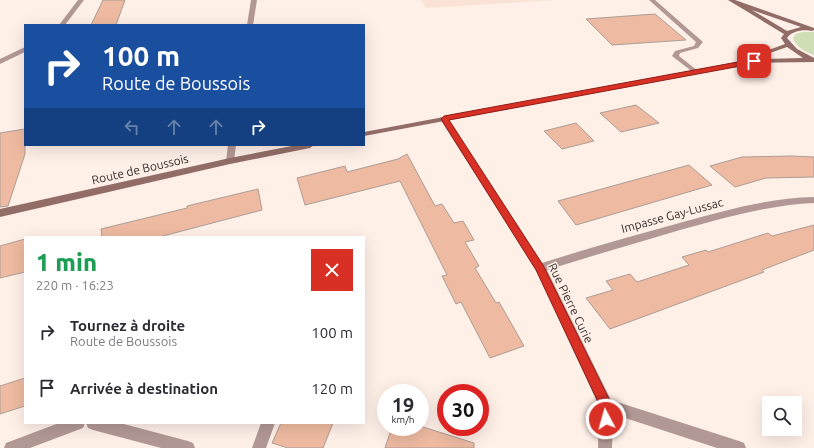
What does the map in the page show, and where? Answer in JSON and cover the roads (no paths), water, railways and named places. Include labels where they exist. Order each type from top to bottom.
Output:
[{"type":"street","points":[[63,24],[81,0]]},
{"type":"street","points":[[250,24],[254,0]]},
{"type":"street","points":[[652,0],[700,42],[696,47],[677,52],[675,56],[696,72]]},
{"type":"street","points":[[731,0],[813,29]]},
{"type":"street","points":[[740,4],[787,33]]},
{"type":"street","points":[[813,29],[797,29],[787,33],[784,38],[788,45],[797,52],[813,60]]},
{"type":"street","points":[[754,61],[768,52],[788,45]]},
{"type":"street","points":[[0,62],[24,50]]},
{"type":"street","points":[[365,134],[754,61],[813,60]]},
{"type":"street","name":"Rue Pierre Curie","points":[[444,119],[540,268],[606,405],[604,448]]},
{"type":"street","points":[[230,161],[232,146]]},
{"type":"street","name":"Route de Boussois","points":[[0,213],[230,161],[305,146]]},
{"type":"street","name":"Impasse Gay-Lussac","points":[[540,268],[610,246],[732,212],[781,203],[814,200]]},
{"type":"street","points":[[606,405],[738,448]]},
{"type":"street","points":[[11,448],[75,424]]},
{"type":"street","points":[[97,424],[188,448]]},
{"type":"street","points":[[259,448],[268,424]]}]
